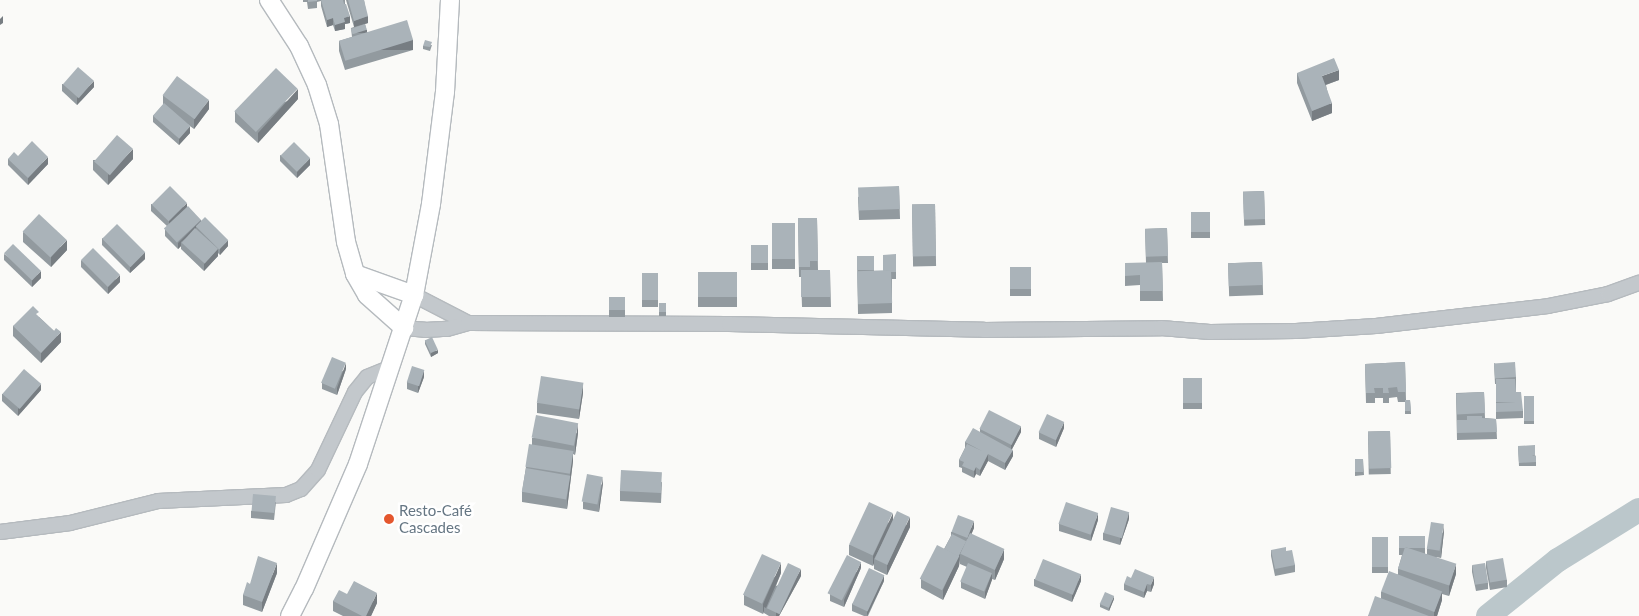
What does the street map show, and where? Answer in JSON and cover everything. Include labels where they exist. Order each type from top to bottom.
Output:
[{"type":"main road","points":[[269,0],[299,46],[317,85],[327,116],[346,242],[355,274],[367,295],[404,328]]},
{"type":"main road","points":[[290,616],[304,589],[358,464],[414,295],[432,204],[445,92],[450,0]]},
{"type":"main road","points":[[355,274],[414,295]]},
{"type":"street","points":[[404,328],[447,329],[468,323],[729,324],[964,330],[1161,328],[1210,332],[1296,331],[1376,326],[1548,306],[1608,294],[1639,283]]},
{"type":"street","points":[[414,295],[468,323]]},
{"type":"street","points":[[0,532],[70,523],[158,501],[286,495],[301,489],[318,470],[355,392],[367,377],[389,368]]},
{"type":"building","points":[[321,0],[343,0],[350,16],[344,18],[345,22],[335,25],[333,18],[327,20]]},
{"type":"building","points":[[348,0],[364,0],[368,16],[354,21]]},
{"type":"building","points":[[407,20],[413,40],[345,61],[339,41]]},
{"type":"building","points":[[365,24],[367,30],[353,34],[351,29]]},
{"type":"building","points":[[425,40],[432,42],[430,47],[423,46]]},
{"type":"building","points":[[1334,58],[1339,70],[1322,76],[1332,103],[1312,111],[1297,73]]},
{"type":"building","points":[[78,67],[94,81],[79,98],[63,84]]},
{"type":"building","points":[[276,68],[298,89],[256,132],[234,111]]},
{"type":"building","points":[[177,76],[209,100],[195,119],[163,95]]},
{"type":"building","points":[[164,103],[190,126],[179,139],[153,116]]},
{"type":"building","points":[[117,135],[133,149],[110,175],[94,161]]},
{"type":"building","points":[[32,141],[48,157],[28,178],[8,159],[14,152],[18,156]]},
{"type":"building","points":[[294,142],[310,158],[297,172],[281,155]]},
{"type":"building","points":[[170,186],[187,203],[169,221],[152,204]]},
{"type":"building","points":[[899,186],[900,209],[859,210],[858,187]]},
{"type":"building","points":[[1264,191],[1265,219],[1244,220],[1243,192]]},
{"type":"building","points":[[912,204],[935,204],[936,256],[913,256]]},
{"type":"building","points":[[188,206],[201,220],[177,242],[164,229]]},
{"type":"building","points":[[1191,212],[1210,212],[1210,232],[1191,232]]},
{"type":"building","points":[[39,214],[67,240],[50,257],[23,232]]},
{"type":"building","points":[[205,217],[228,240],[219,250],[196,226]]},
{"type":"building","points":[[798,218],[817,218],[818,261],[810,261],[810,267],[799,267]]},
{"type":"building","points":[[772,223],[795,223],[795,259],[772,259]]},
{"type":"building","points":[[117,224],[145,252],[130,267],[102,239]]},
{"type":"building","points":[[195,228],[218,249],[205,264],[182,243]]},
{"type":"building","points":[[1167,228],[1168,256],[1146,257],[1145,229]]},
{"type":"building","points":[[13,244],[41,271],[32,280],[4,253]]},
{"type":"building","points":[[751,245],[768,245],[768,263],[751,263]]},
{"type":"building","points":[[93,248],[120,275],[108,287],[81,260]]},
{"type":"building","points":[[896,254],[896,272],[891,272],[891,270],[883,271],[883,255]]},
{"type":"building","points":[[857,256],[874,256],[874,270],[857,270]]},
{"type":"building","points":[[1162,262],[1163,291],[1140,291],[1140,275],[1125,276],[1125,263]]},
{"type":"building","points":[[1262,262],[1263,285],[1229,286],[1228,263]]},
{"type":"building","points":[[1010,267],[1031,267],[1031,289],[1010,289]]},
{"type":"building","points":[[801,270],[830,270],[830,297],[801,297]]},
{"type":"building","points":[[891,270],[892,303],[858,304],[857,271]]},
{"type":"building","points":[[698,272],[737,272],[737,297],[698,297]]},
{"type":"building","points":[[642,273],[658,273],[658,300],[642,300]]},
{"type":"building","points":[[609,297],[625,297],[625,310],[609,310]]},
{"type":"building","points":[[659,303],[666,303],[666,312],[659,312]]},
{"type":"building","points":[[33,306],[39,312],[36,314],[54,331],[56,328],[61,332],[41,353],[13,326]]},
{"type":"building","points":[[432,337],[438,350],[431,353],[425,340]]},
{"type":"building","points":[[332,357],[346,363],[335,389],[321,383]]},
{"type":"building","points":[[1405,362],[1406,392],[1398,392],[1397,387],[1388,388],[1389,393],[1383,393],[1383,388],[1374,388],[1375,393],[1366,393],[1365,364]]},
{"type":"building","points":[[1515,362],[1516,377],[1495,378],[1494,363]]},
{"type":"building","points":[[412,366],[424,370],[419,386],[407,382]]},
{"type":"building","points":[[24,369],[41,384],[20,409],[2,394]]},
{"type":"building","points":[[541,376],[583,383],[579,409],[537,403]]},
{"type":"building","points":[[1183,378],[1202,378],[1202,403],[1183,403]]},
{"type":"building","points":[[1496,379],[1515,379],[1516,392],[1521,392],[1523,411],[1496,412],[1496,403],[1516,402],[1496,402]]},
{"type":"building","points":[[1484,392],[1485,413],[1457,414],[1456,393]]},
{"type":"building","points":[[1524,396],[1534,396],[1534,421],[1524,421]]},
{"type":"building","points":[[1405,400],[1410,400],[1411,411],[1405,411]]},
{"type":"building","points":[[989,410],[1021,426],[1012,445],[979,429]]},
{"type":"building","points":[[1047,414],[1064,422],[1056,440],[1039,432]]},
{"type":"building","points":[[536,415],[578,423],[574,446],[532,438]]},
{"type":"building","points":[[1467,416],[1482,416],[1482,418],[1496,419],[1497,432],[1457,433],[1457,420],[1467,420]]},
{"type":"building","points":[[973,428],[1013,450],[1005,463],[988,454],[980,470],[976,467],[974,471],[962,466],[964,462],[959,460],[967,444],[982,451],[965,442]]},
{"type":"building","points":[[1390,431],[1391,468],[1369,469],[1368,432]]},
{"type":"building","points":[[529,444],[573,451],[570,474],[525,467]]},
{"type":"building","points":[[1535,445],[1535,455],[1532,456],[1536,456],[1536,462],[1519,463],[1518,446]]},
{"type":"building","points":[[1355,459],[1363,459],[1363,472],[1355,472]]},
{"type":"building","points":[[526,468],[570,476],[566,499],[522,492]]},
{"type":"building","points":[[621,470],[662,472],[661,493],[620,491]]},
{"type":"building","points":[[587,474],[603,477],[597,505],[582,501]]},
{"type":"building","points":[[253,494],[276,496],[274,513],[252,511]]},
{"type":"building","points":[[869,502],[893,513],[873,556],[849,545]]},
{"type":"building","points":[[1066,502],[1098,513],[1091,535],[1059,524]]},
{"type":"building","points":[[1111,507],[1129,512],[1122,538],[1104,533]]},
{"type":"building","points":[[897,511],[910,517],[887,565],[875,559]]},
{"type":"building","points":[[958,515],[974,521],[967,538],[952,532]]},
{"type":"building","points":[[1431,522],[1444,524],[1440,551],[1427,549]]},
{"type":"building","points":[[970,533],[1004,549],[995,570],[960,554]]},
{"type":"building","points":[[952,534],[966,541],[959,556],[944,549]]},
{"type":"building","points":[[1399,536],[1425,536],[1425,548],[1399,548]]},
{"type":"building","points":[[1372,537],[1388,537],[1388,567],[1372,567]]},
{"type":"building","points":[[937,545],[959,556],[942,590],[920,579]]},
{"type":"building","points":[[1286,547],[1286,551],[1292,550],[1295,565],[1275,569],[1271,550]]},
{"type":"building","points":[[1405,547],[1456,564],[1449,586],[1398,569]]},
{"type":"building","points":[[762,554],[781,563],[762,604],[743,595]]},
{"type":"building","points":[[847,555],[861,562],[842,601],[827,593]]},
{"type":"building","points":[[258,556],[277,563],[262,602],[243,595],[247,582],[250,584]]},
{"type":"building","points":[[1503,558],[1507,580],[1490,583],[1486,561]]},
{"type":"building","points":[[1043,559],[1081,574],[1073,595],[1035,579]]},
{"type":"building","points":[[788,563],[801,569],[780,614],[767,608]]},
{"type":"building","points":[[968,563],[992,573],[984,592],[960,581]]},
{"type":"building","points":[[1485,563],[1488,583],[1475,585],[1472,565]]},
{"type":"building","points":[[869,568],[884,575],[868,611],[852,604]]},
{"type":"building","points":[[1135,569],[1154,577],[1151,585],[1147,584],[1144,592],[1124,584],[1127,576],[1131,578]]},
{"type":"building","points":[[1389,571],[1442,591],[1434,612],[1381,592]]},
{"type":"building","points":[[354,581],[377,593],[366,616],[362,616],[333,601],[339,590],[347,594]]},
{"type":"building","points":[[1105,592],[1114,596],[1109,608],[1100,604]]},
{"type":"building","points":[[1375,596],[1429,616],[1368,616]]},
{"type":"waterway","points":[[1488,616],[1558,560],[1639,510]]},
{"type":"place","name":"Resto-Café Cascades","points":[[389,519]]}]
